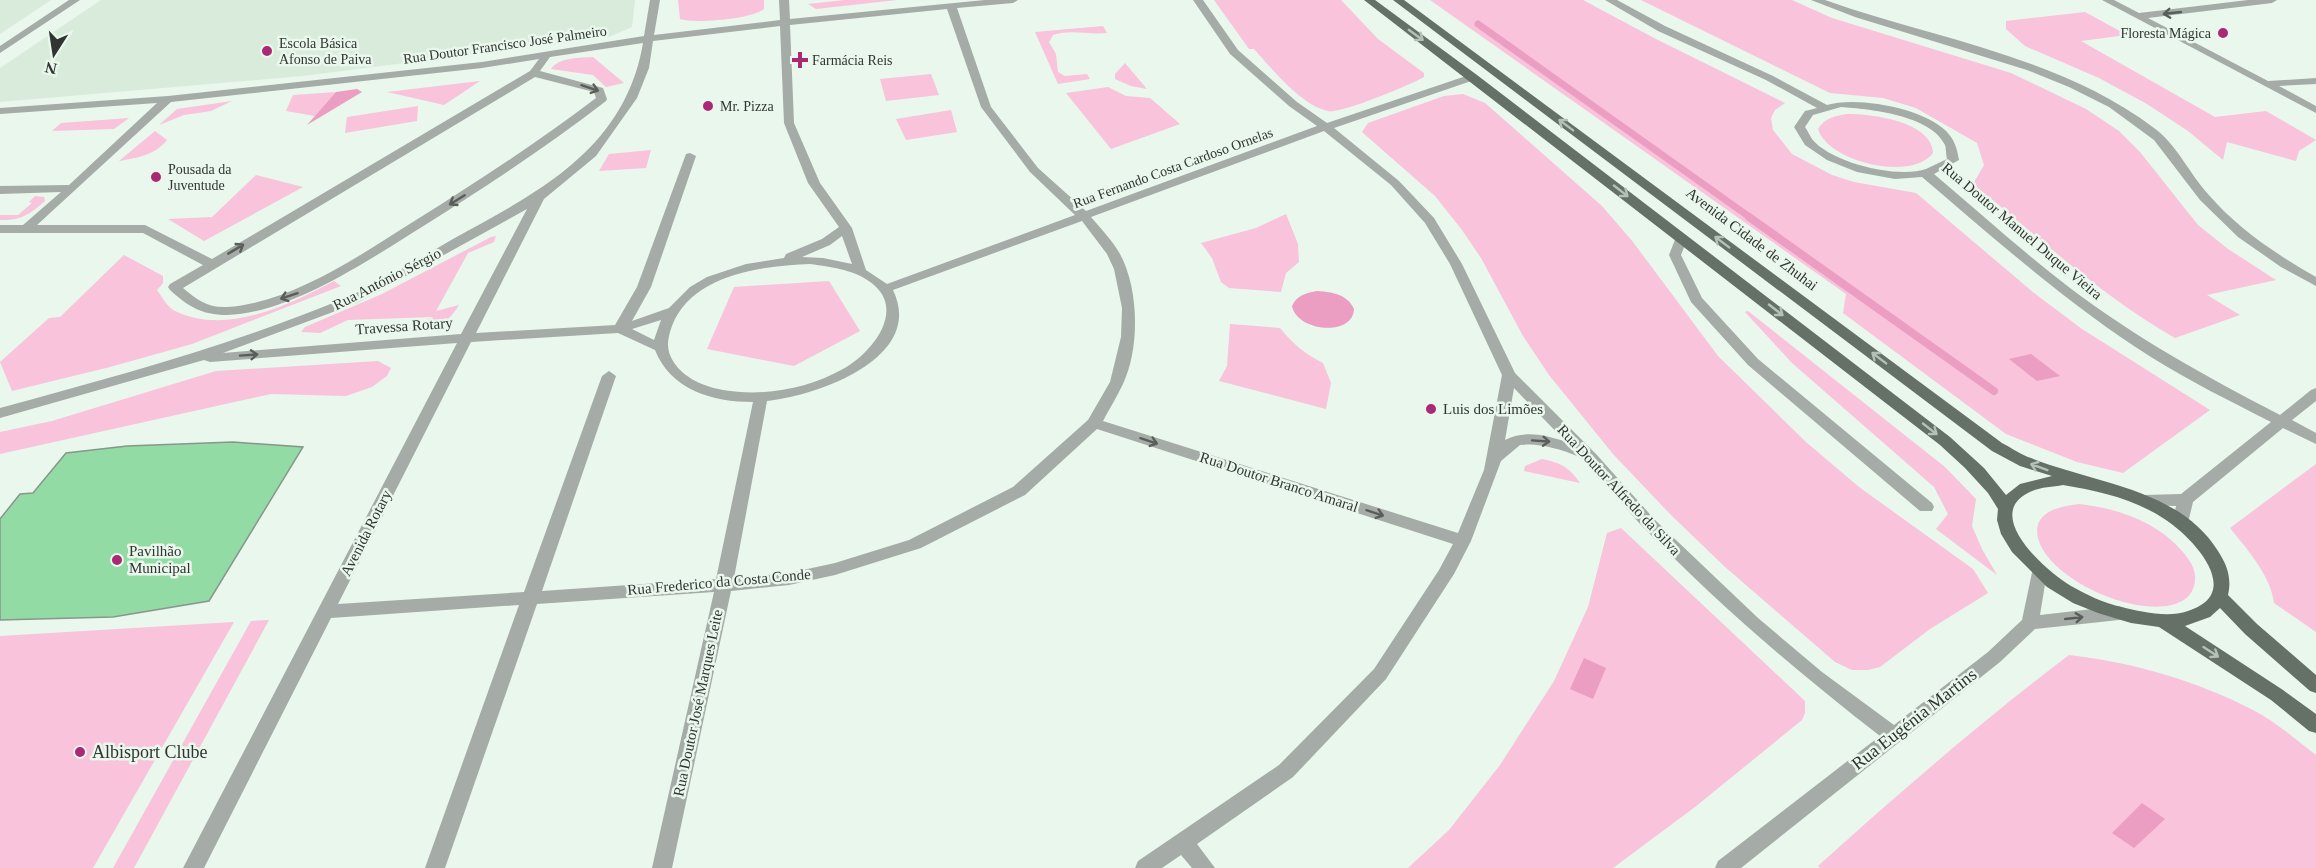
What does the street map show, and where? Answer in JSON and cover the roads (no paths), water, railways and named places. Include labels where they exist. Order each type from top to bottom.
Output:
[{"type":"main road","points":[[1369,0],[1682,237],[1944,441],[1979,471],[1995,490],[2006,509],[2006,528],[2018,550],[2039,572],[2062,589],[2090,603],[2119,613],[2162,621],[2188,618],[2208,610],[2220,597],[2223,580],[2216,561],[2202,542],[2181,523],[2145,501],[2095,484],[2063,480],[2036,484],[2016,493],[2006,509]]},
{"type":"main road","name":"Avenida Cidade de Zhuhai","points":[[1398,0],[1997,447],[2025,462],[2095,484]]},
{"type":"main road","points":[[2220,597],[2251,629],[2316,686]]},
{"type":"main road","points":[[2162,621],[2277,695],[2316,725]]},
{"type":"street","points":[[0,50],[75,0]]},
{"type":"street","name":"Rua António Sérgio","points":[[0,412],[190,360],[352,300],[539,197],[592,154],[632,98],[644,68],[655,0]]},
{"type":"street","points":[[784,0],[789,123],[814,183],[846,228],[860,270]]},
{"type":"street","name":"Rua Doutor Francisco José Palmeiro","points":[[0,111],[168,99],[470,67],[691,32],[1013,0]]},
{"type":"street","name":"Rua Doutor Alfredo da Silva","points":[[1198,0],[1234,52],[1293,104],[1358,150],[1395,183],[1430,221],[1456,264],[1509,375],[1591,458],[1650,525],[1752,623],[1816,677],[1893,735]]},
{"type":"street","points":[[1610,0],[1656,25],[1771,78],[1822,106]]},
{"type":"street","points":[[1816,0],[1893,27],[2026,66],[2088,92],[2151,131],[2168,147],[2202,195],[2225,221],[2253,244],[2316,282]]},
{"type":"street","points":[[2107,0],[2316,110]]},
{"type":"street","points":[[2138,16],[2272,0]]},
{"type":"street","name":"Rua Frederico da Costa Conde","points":[[325,612],[724,585],[789,579],[835,569],[915,544],[1019,491],[1094,423],[1117,382],[1128,337],[1129,308],[1120,269],[1113,253],[1085,217],[1034,170],[986,107],[951,6]]},
{"type":"street","points":[[534,73],[599,90],[602,99],[471,192],[361,262],[298,293],[231,310],[197,306],[180,296],[175,287],[534,73],[546,56]]},
{"type":"street","name":"Rua Fernando Costa Cardoso Ornelas","points":[[885,289],[1324,128],[1473,77]]},
{"type":"street","points":[[2267,84],[2316,81]]},
{"type":"street","points":[[26,229],[168,99]]},
{"type":"street","points":[[1864,105],[1904,114],[1932,126],[1947,137],[1954,149],[1953,160],[1943,168],[1926,174],[1905,175],[1865,170],[1835,160],[1804,140],[1799,129],[1800,119],[1808,112],[1822,106],[1864,105]]},
{"type":"street","points":[[620,329],[644,287],[690,156]]},
{"type":"street","name":"Rua Doutor Manuel Duque Vieira","points":[[1926,174],[2064,290],[2101,317],[2156,354],[2280,422],[2316,439]]},
{"type":"street","points":[[0,190],[72,188]]},
{"type":"street","name":"Avenida Rotary","points":[[193,868],[539,197]]},
{"type":"street","points":[[781,261],[826,242],[846,228]]},
{"type":"street","points":[[0,229],[145,229],[211,264]]},
{"type":"street","points":[[1682,237],[1676,255],[1696,299],[1703,307],[1753,362],[1926,507]]},
{"type":"street","points":[[781,261],[819,261],[860,270],[885,289],[894,310],[889,333],[871,356],[842,376],[803,391],[761,397],[730,396],[703,390],[682,379],[667,364],[661,348],[663,329],[673,311],[693,293],[719,278],[749,267],[781,261]]},
{"type":"street","name":"Travessa Rotary","points":[[190,360],[466,338],[620,329],[673,311]]},
{"type":"street","name":"Travessa Rotary","points":[[620,329],[661,348]]},
{"type":"street","points":[[1144,868],[1184,843],[1286,771],[1380,674],[1446,574],[1463,541],[1494,459],[1509,375]]},
{"type":"street","points":[[435,868],[609,376]]},
{"type":"street","points":[[2145,501],[2185,500],[2316,393]]},
{"type":"street","name":"Rua Doutor José Marques Leite","points":[[662,868],[724,585],[761,397]]},
{"type":"street","name":"Rua Doutor Branco Amaral","points":[[1094,423],[1463,541]]},
{"type":"street","points":[[1494,459],[1509,443],[1531,440],[1554,442],[1591,458]]},
{"type":"street","points":[[2181,523],[2185,500]]},
{"type":"street","points":[[2039,572],[2030,623],[2119,613]]},
{"type":"street","name":"Rua Eugénia Martins","points":[[1725,868],[1994,657],[2030,623]]},
{"type":"street","points":[[1184,843],[1204,868]]},
{"type":"waterway","points":[[1478,24],[1751,218]]},
{"type":"waterway","points":[[1749,217],[1994,391]]},
{"type":"place","name":"Floresta Mágica","points":[[2223,33]]},
{"type":"place","name":"Escola Básica Afonso de Paiva","points":[[267,51]]},
{"type":"place","name":"Farmácia Reis","points":[[800,60]]},
{"type":"place","name":"Mr. Pizza","points":[[708,106]]},
{"type":"place","name":"Pousada da Juventude","points":[[156,177]]},
{"type":"place","name":"Luis dos Limões","points":[[1431,409]]},
{"type":"place","name":"Pavilhão Municipal","points":[[117,560]]},
{"type":"place","name":"Albisport Clube","points":[[80,752]]}]
